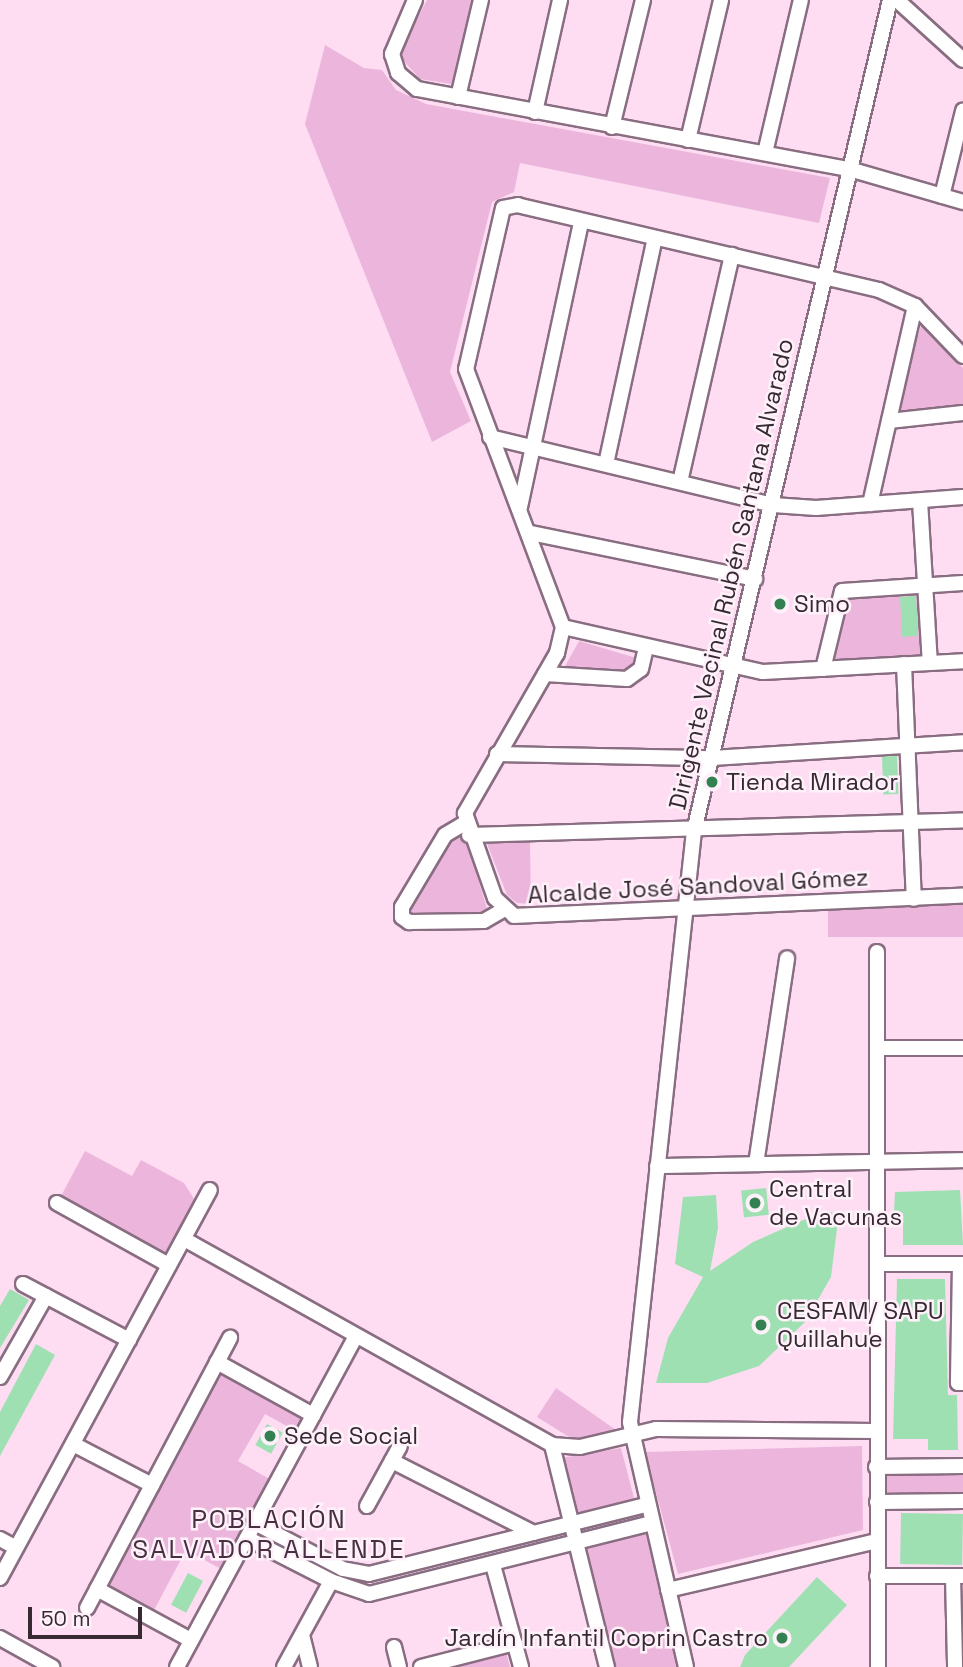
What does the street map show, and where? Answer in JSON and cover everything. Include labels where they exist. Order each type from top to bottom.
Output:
[{"type":"street","points":[[415,0],[394,43],[392,62],[405,82],[416,89],[849,169],[963,202]]},
{"type":"street","points":[[458,97],[481,0]]},
{"type":"street","points":[[535,112],[560,0]]},
{"type":"street","points":[[612,127],[643,0]]},
{"type":"street","points":[[688,140],[721,0]]},
{"type":"street","points":[[765,153],[801,0]]},
{"type":"street","name":"Dirigente Vecinal Rubén Santana Alvarado","points":[[686,1667],[631,1434],[684,910],[694,831],[890,0]]},
{"type":"street","points":[[897,0],[963,60]]},
{"type":"street","points":[[942,196],[963,111]]},
{"type":"street","points":[[467,829],[468,804],[557,653],[563,627],[531,533],[490,438],[466,363],[499,216],[514,204],[581,222],[879,290],[915,306],[963,356]]},
{"type":"street","points":[[520,507],[581,222]]},
{"type":"street","points":[[606,464],[655,238]]},
{"type":"street","points":[[680,482],[732,255]]},
{"type":"street","points":[[870,504],[915,306]]},
{"type":"street","points":[[889,421],[963,413]]},
{"type":"street","points":[[490,438],[773,505],[870,504],[963,497]]},
{"type":"street","points":[[920,501],[930,663]]},
{"type":"street","points":[[531,533],[755,579]]},
{"type":"street","points":[[823,669],[842,591],[963,583]]},
{"type":"street","points":[[563,627],[734,669],[823,669],[963,661]]},
{"type":"street","points":[[545,674],[627,679],[641,669],[646,648]]},
{"type":"street","points":[[904,664],[915,899]]},
{"type":"street","points":[[497,754],[712,758],[963,742]]},
{"type":"street","points":[[503,910],[484,921],[409,922],[401,917],[402,908],[445,835],[467,829],[694,831],[963,820]]},
{"type":"street","name":"Alcalde José Sandoval Gómez","points":[[467,829],[503,910],[521,917],[963,896]]},
{"type":"street","points":[[877,952],[875,1431],[878,1667]]},
{"type":"street","points":[[756,1164],[787,958]]},
{"type":"street","points":[[877,1048],[963,1048]]},
{"type":"street","points":[[657,1166],[963,1160]]},
{"type":"street","points":[[0,1578],[210,1190]]},
{"type":"street","points":[[57,1203],[169,1265]]},
{"type":"street","points":[[184,1238],[552,1445],[580,1447],[656,1429],[875,1431]]},
{"type":"street","points":[[877,1264],[961,1264],[960,1383]]},
{"type":"street","points":[[23,1284],[129,1340]]},
{"type":"street","points":[[0,1377],[46,1296]]},
{"type":"street","points":[[177,1667],[356,1336]]},
{"type":"street","points":[[87,1608],[230,1338]]},
{"type":"street","points":[[217,1362],[313,1415]]},
{"type":"street","points":[[73,1444],[152,1485]]},
{"type":"street","points":[[552,1445],[607,1667]]},
{"type":"street","points":[[367,1506],[400,1446]]},
{"type":"street","points":[[392,1461],[534,1533]]},
{"type":"street","points":[[876,1467],[963,1466]]},
{"type":"street","points":[[877,1502],[963,1501]]},
{"type":"street","points":[[255,1523],[343,1569],[369,1574],[646,1505]]},
{"type":"street","points":[[247,1538],[331,1581],[369,1594],[493,1565],[651,1523]]},
{"type":"street","points":[[0,1539],[16,1548]]},
{"type":"street","points":[[668,1590],[877,1541]]},
{"type":"street","points":[[493,1565],[521,1667]]},
{"type":"street","points":[[877,1576],[958,1576],[955,1667]]},
{"type":"street","points":[[284,1667],[331,1581]]},
{"type":"street","points":[[97,1589],[191,1640]]},
{"type":"street","points":[[302,1635],[310,1667]]},
{"type":"street","points":[[0,1638],[52,1667]]},
{"type":"street","points":[[421,1667],[515,1643]]},
{"type":"street","points":[[394,1647],[399,1667]]},
{"type":"shaded area","points":[[427,0],[477,0],[457,78],[451,84],[420,79],[402,59],[401,51]]},
{"type":"shaded area","points":[[325,45],[364,68],[382,70],[396,90],[426,104],[830,178],[819,223],[520,163],[514,192],[492,202],[450,372],[471,421],[432,442],[305,124]]},
{"type":"shaded area","points":[[921,325],[963,368],[963,408],[894,416]]},
{"type":"shaded area","points":[[924,586],[929,662],[824,668],[843,592]]},
{"type":"shaded area","points":[[579,641],[640,659],[629,673],[564,668]]},
{"type":"shaded area","points":[[462,826],[488,912],[482,917],[411,915],[409,907],[454,830]]},
{"type":"shaded area","points":[[486,841],[530,841],[531,904],[517,903],[507,895]]},
{"type":"shaded area","points":[[828,905],[963,905],[963,937],[828,937]]},
{"type":"shaded area","points":[[85,1151],[132,1176],[141,1160],[184,1183],[196,1202],[167,1260],[60,1198]]},
{"type":"shaded area","points":[[219,1368],[307,1417],[299,1433],[265,1414],[238,1461],[273,1481],[223,1570],[186,1550],[152,1614],[103,1587]]},
{"type":"shaded area","points":[[556,1388],[616,1430],[574,1440],[537,1417]]},
{"type":"shaded area","points":[[862,1446],[863,1530],[678,1574],[645,1452]]},
{"type":"shaded area","points":[[621,1448],[635,1502],[579,1515],[561,1458]]},
{"type":"shaded area","points":[[881,1471],[963,1471],[963,1497],[881,1497]]},
{"type":"shaded area","points":[[646,1531],[680,1667],[614,1667],[584,1548]]},
{"type":"shaded area","points":[[506,1652],[510,1667],[456,1667],[456,1666]]},
{"type":"building","points":[[916,596],[918,636],[902,637],[900,597]]},
{"type":"building","points":[[897,756],[898,794],[883,795],[882,757]]},
{"type":"building","name":"Central de Vacunas","points":[[766,1188],[769,1215],[744,1217],[741,1191]]},
{"type":"building","points":[[960,1190],[963,1245],[903,1245],[903,1213],[894,1213],[895,1192]]},
{"type":"building","points":[[716,1195],[718,1228],[710,1271],[753,1242],[817,1214],[832,1212],[837,1229],[831,1277],[805,1322],[759,1366],[707,1383],[656,1383],[668,1338],[703,1277],[675,1264],[683,1197]]},
{"type":"building","points":[[897,1279],[945,1279],[948,1395],[957,1395],[958,1450],[928,1450],[928,1439],[893,1439]]},
{"type":"building","points":[[10,1289],[29,1300],[0,1348],[0,1306]]},
{"type":"building","points":[[36,1344],[55,1355],[0,1456],[0,1412]]},
{"type":"building","name":"Sede Social","points":[[267,1424],[283,1433],[271,1454],[255,1445]]},
{"type":"building","points":[[901,1513],[963,1514],[962,1565],[900,1564]]},
{"type":"building","points":[[188,1573],[203,1581],[186,1613],[171,1605]]},
{"type":"building","points":[[817,1577],[847,1605],[789,1667],[740,1667],[745,1655]]},
{"type":"place","name":"Simo","points":[[780,604]]},
{"type":"place","name":"Tienda Mirador","points":[[712,782]]},
{"type":"place","name":"Central de Vacunas","points":[[755,1203]]},
{"type":"place","name":"CESFAM/ SAPU Quillahue","points":[[761,1325]]},
{"type":"place","name":"Sede Social","points":[[270,1436]]},
{"type":"place","name":"Jardín Infantil Coprin Castro","points":[[782,1638]]},
{"type":"district","name":"POBLACIÓN SALVADOR ALLENDE","points":[[269,1535]]}]
